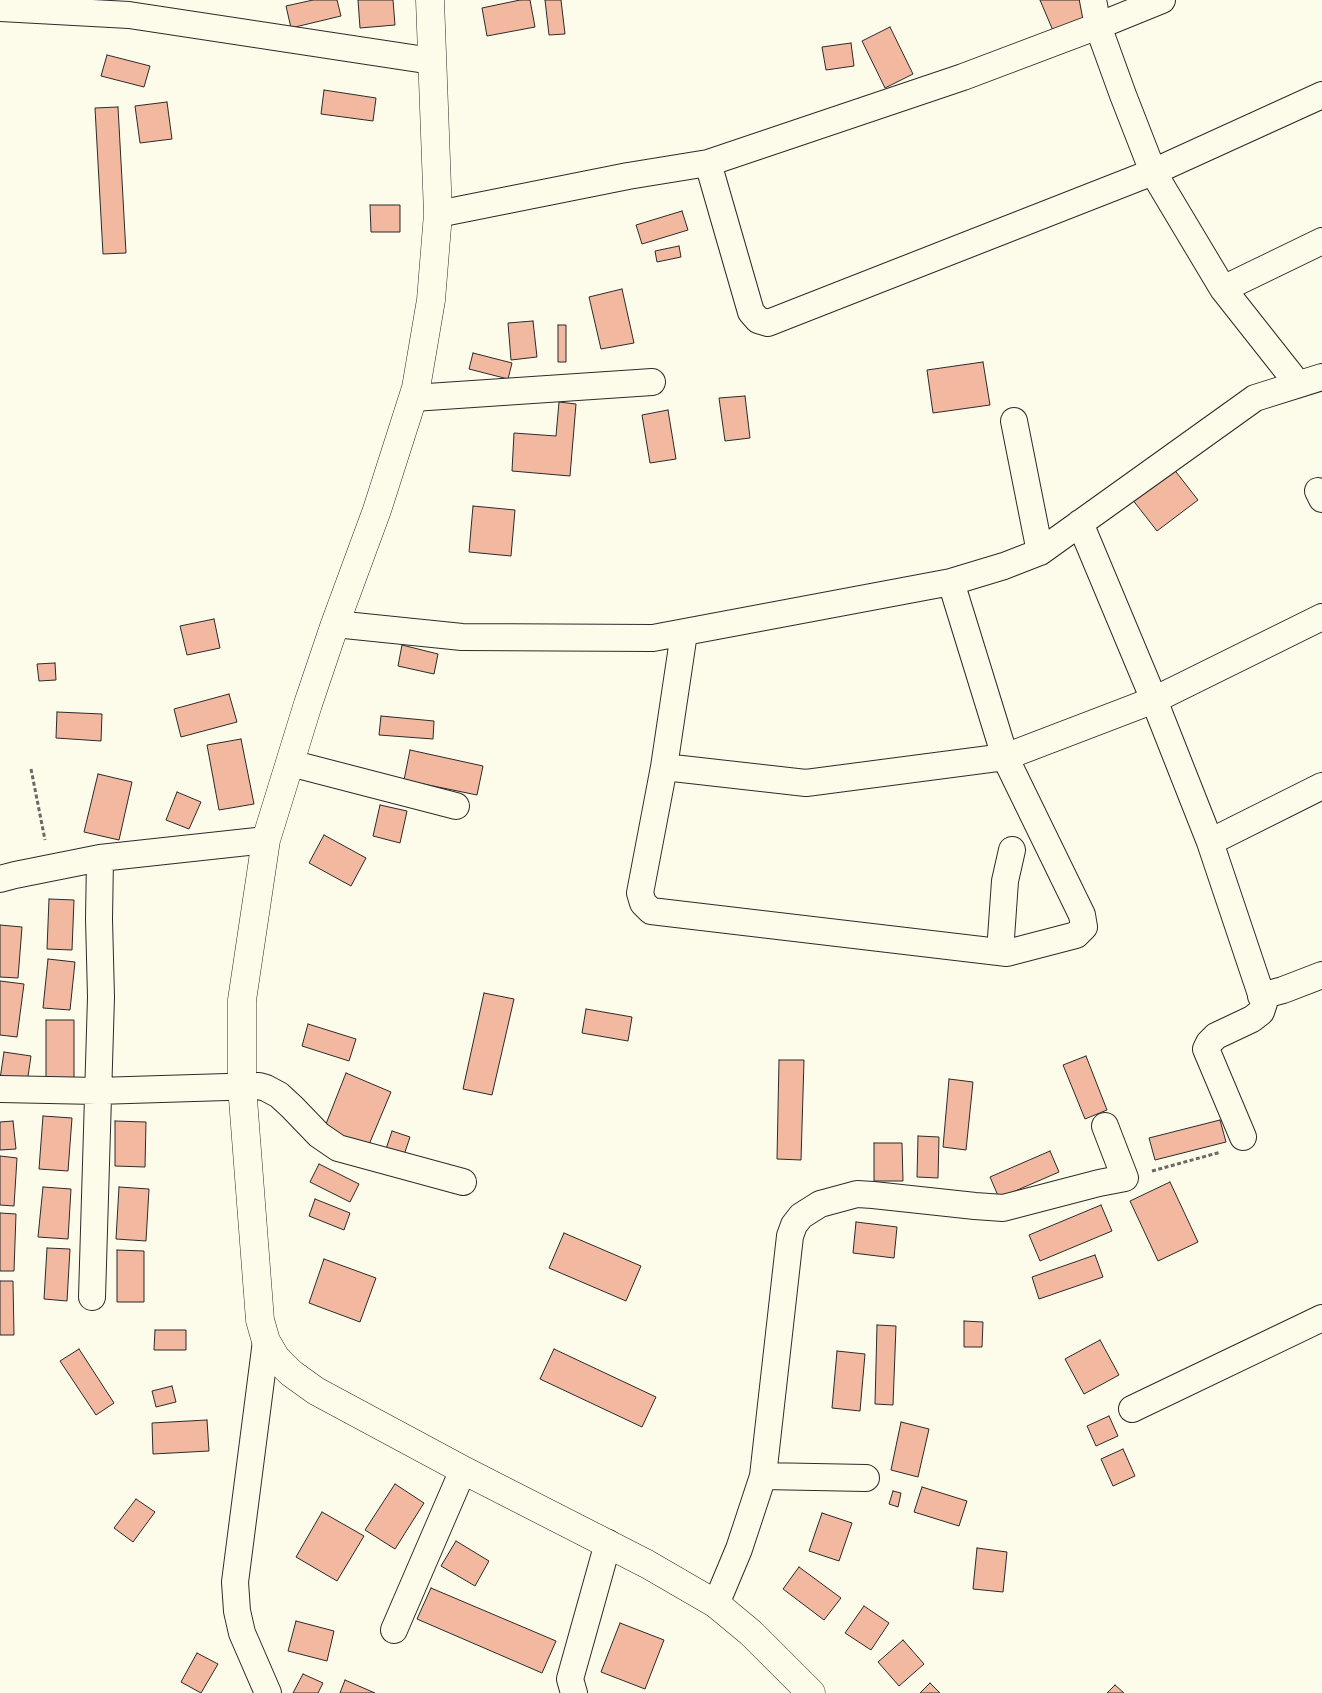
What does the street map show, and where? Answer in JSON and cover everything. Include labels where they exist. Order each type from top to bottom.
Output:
[{"type":"street","points":[[430,0],[438,214],[431,300],[413,398],[377,510],[308,704],[266,840],[242,1000],[242,1086],[260,1320],[266,1341],[276,1358],[291,1374],[316,1390],[463,1470],[608,1543],[716,1604],[751,1633],[811,1693]]},
{"type":"street","points":[[335,624],[462,637],[653,638],[951,582],[1004,566],[1040,552],[1256,398],[1310,380],[1223,289],[1153,172],[1098,26],[1093,0]]},
{"type":"street","points":[[438,214],[628,176],[708,163],[963,77],[1162,0]]},
{"type":"street","points":[[0,8],[129,15],[432,61]]},
{"type":"street","points":[[708,163],[751,312],[758,320],[768,323],[1153,172],[1322,95]]},
{"type":"street","points":[[1223,289],[1322,241]]},
{"type":"street","points":[[413,398],[652,382]]},
{"type":"street","points":[[1014,421],[1040,552]]},
{"type":"street","points":[[1080,524],[1154,700],[1210,842],[1264,1004],[1261,1012],[1252,1019],[1216,1036],[1206,1049],[1243,1137]]},
{"type":"street","points":[[684,632],[664,767],[640,893],[643,903],[651,911],[1000,952],[1007,952],[1076,935],[1084,927],[1082,915],[1005,756],[951,582]]},
{"type":"street","points":[[664,767],[806,783],[1005,756],[1154,700],[1322,617]]},
{"type":"street","points":[[290,763],[456,806]]},
{"type":"street","points":[[1210,842],[1322,786]]},
{"type":"street","points":[[0,879],[100,858],[266,840]]},
{"type":"street","points":[[1000,952],[1005,881],[1012,850]]},
{"type":"street","points":[[92,1297],[101,997],[100,858]]},
{"type":"street","points":[[1261,996],[1322,975]]},
{"type":"street","points":[[0,1089],[97,1091],[259,1086],[279,1095],[319,1135],[338,1148],[463,1182]]},
{"type":"street","points":[[716,1604],[739,1549],[763,1476],[790,1236],[794,1225],[801,1216],[820,1204],[857,1194],[873,1194],[1003,1208],[1125,1178],[1105,1126]]},
{"type":"street","points":[[1132,1409],[1322,1318]]},
{"type":"street","points":[[266,1341],[235,1582],[237,1611],[242,1633],[268,1693]]},
{"type":"street","points":[[394,1630],[463,1470]]},
{"type":"street","points":[[763,1476],[866,1478]]},
{"type":"street","points":[[574,1693],[570,1679],[608,1543]]},
{"type":"path","points":[[31,769],[50,868]]},
{"type":"path","points":[[1125,1178],[1234,1148],[1243,1137]]},
{"type":"building","points":[[313,0],[337,0],[341,16],[291,28],[286,6]]},
{"type":"building","points":[[358,0],[393,0],[395,25],[360,28]]},
{"type":"building","points":[[520,0],[530,0],[535,27],[487,36],[482,8]]},
{"type":"building","points":[[545,0],[561,0],[565,34],[549,35]]},
{"type":"building","points":[[1040,0],[1084,0],[1091,18],[1054,33]]},
{"type":"building","points":[[890,27],[913,74],[885,88],[862,41]]},
{"type":"building","points":[[851,43],[854,66],[826,70],[822,47]]},
{"type":"building","points":[[107,55],[150,66],[144,87],[101,76]]},
{"type":"building","points":[[324,90],[376,98],[373,121],[321,114]]},
{"type":"building","points":[[167,102],[172,139],[140,143],[135,106]]},
{"type":"building","points":[[118,107],[126,253],[103,254],[95,108]]},
{"type":"building","points":[[370,205],[400,205],[400,232],[371,232]]},
{"type":"building","points":[[682,211],[688,230],[642,244],[636,225]]},
{"type":"building","points":[[679,246],[681,257],[657,262],[655,251]]},
{"type":"building","points":[[622,289],[634,343],[601,349],[589,297]]},
{"type":"building","points":[[533,321],[537,357],[511,360],[508,323]]},
{"type":"building","points":[[558,325],[566,325],[566,362],[558,362]]},
{"type":"building","points":[[473,353],[512,363],[508,379],[469,369]]},
{"type":"building","points":[[983,362],[990,405],[933,413],[927,370]]},
{"type":"building","points":[[745,396],[750,438],[725,441],[719,398]]},
{"type":"building","points":[[559,402],[576,404],[570,476],[512,471],[514,433],[556,436]]},
{"type":"building","points":[[668,410],[676,459],[650,463],[642,415]]},
{"type":"building","points":[[1173,468],[1198,500],[1157,531],[1132,499]]},
{"type":"building","points":[[473,506],[515,510],[511,556],[469,552]]},
{"type":"building","points":[[214,619],[220,648],[187,655],[180,626]]},
{"type":"building","points":[[402,645],[438,654],[434,674],[398,666]]},
{"type":"building","points":[[55,663],[56,680],[39,681],[37,664]]},
{"type":"building","points":[[229,694],[237,722],[181,737],[174,709]]},
{"type":"building","points":[[57,712],[102,714],[101,741],[56,738]]},
{"type":"building","points":[[381,716],[434,721],[433,739],[379,735]]},
{"type":"building","points":[[241,739],[254,804],[219,810],[207,745]]},
{"type":"building","points":[[410,750],[483,766],[477,795],[404,780]]},
{"type":"building","points":[[98,774],[132,782],[119,840],[84,832]]},
{"type":"building","points":[[177,792],[201,802],[189,829],[166,820]]},
{"type":"building","points":[[380,805],[407,811],[400,843],[373,836]]},
{"type":"building","points":[[324,835],[366,858],[351,886],[309,863]]},
{"type":"building","points":[[49,899],[74,900],[72,950],[47,949]]},
{"type":"building","points":[[0,925],[22,927],[18,978],[0,977]]},
{"type":"building","points":[[48,959],[75,962],[70,1010],[43,1008]]},
{"type":"building","points":[[0,981],[24,984],[17,1037],[0,1035]]},
{"type":"building","points":[[484,993],[514,999],[492,1095],[463,1089]]},
{"type":"building","points":[[586,1009],[632,1017],[628,1041],[582,1033]]},
{"type":"building","points":[[46,1020],[74,1020],[74,1079],[46,1079]]},
{"type":"building","points":[[308,1024],[356,1039],[349,1061],[302,1046]]},
{"type":"building","points":[[4,1052],[31,1056],[27,1083],[0,1079]]},
{"type":"building","points":[[1086,1056],[1107,1110],[1085,1119],[1063,1065]]},
{"type":"building","points":[[779,1060],[804,1060],[801,1160],[777,1159]]},
{"type":"building","points":[[346,1073],[391,1092],[368,1147],[324,1129]]},
{"type":"building","points":[[949,1079],[973,1082],[966,1150],[943,1147]]},
{"type":"building","points":[[43,1116],[72,1118],[68,1171],[39,1169]]},
{"type":"building","points":[[1220,1120],[1226,1142],[1155,1160],[1149,1138]]},
{"type":"building","points":[[13,1121],[16,1149],[0,1150],[0,1122]]},
{"type":"building","points":[[115,1121],[146,1122],[145,1167],[115,1166]]},
{"type":"building","points":[[392,1131],[410,1137],[401,1164],[383,1158]]},
{"type":"building","points":[[918,1136],[939,1137],[938,1178],[917,1177]]},
{"type":"building","points":[[874,1143],[902,1143],[903,1181],[874,1181]]},
{"type":"building","points":[[1050,1151],[1059,1172],[999,1198],[990,1177]]},
{"type":"building","points":[[0,1156],[17,1158],[14,1206],[0,1205]]},
{"type":"building","points":[[319,1164],[359,1184],[350,1202],[310,1182]]},
{"type":"building","points":[[1170,1182],[1198,1242],[1158,1261],[1130,1201]]},
{"type":"building","points":[[43,1187],[71,1189],[68,1239],[38,1237]]},
{"type":"building","points":[[119,1187],[149,1189],[146,1241],[116,1239]]},
{"type":"building","points":[[315,1199],[350,1213],[344,1230],[309,1216]]},
{"type":"building","points":[[1101,1205],[1112,1231],[1040,1261],[1029,1235]]},
{"type":"building","points":[[0,1213],[16,1214],[14,1271],[0,1271]]},
{"type":"building","points":[[856,1222],[897,1227],[894,1258],[853,1253]]},
{"type":"building","points":[[564,1233],[641,1266],[626,1301],[549,1268]]},
{"type":"building","points":[[47,1248],[70,1249],[67,1301],[44,1299]]},
{"type":"building","points":[[117,1250],[144,1251],[144,1302],[117,1302]]},
{"type":"building","points":[[1095,1255],[1103,1277],[1039,1299],[1032,1277]]},
{"type":"building","points":[[324,1259],[376,1278],[360,1322],[309,1303]]},
{"type":"building","points":[[0,1281],[13,1281],[14,1335],[0,1335]]},
{"type":"building","points":[[964,1321],[983,1322],[982,1347],[964,1347]]},
{"type":"building","points":[[877,1325],[896,1326],[893,1405],[875,1404]]},
{"type":"building","points":[[155,1330],[186,1330],[186,1350],[154,1350]]},
{"type":"building","points":[[1100,1340],[1119,1375],[1084,1394],[1065,1359]]},
{"type":"building","points":[[79,1349],[114,1403],[96,1415],[60,1361]]},
{"type":"building","points":[[554,1349],[656,1397],[642,1427],[540,1379]]},
{"type":"building","points":[[837,1351],[865,1354],[860,1411],[832,1408]]},
{"type":"building","points":[[172,1386],[176,1402],[156,1407],[152,1391]]},
{"type":"building","points":[[1109,1416],[1118,1436],[1096,1446],[1087,1426]]},
{"type":"building","points":[[207,1420],[209,1451],[153,1454],[152,1423]]},
{"type":"building","points":[[901,1422],[929,1429],[918,1477],[891,1470]]},
{"type":"building","points":[[1123,1449],[1135,1476],[1113,1486],[1101,1459]]},
{"type":"building","points":[[395,1484],[424,1503],[395,1549],[365,1530]]},
{"type":"building","points":[[922,1487],[967,1501],[959,1526],[914,1512]]},
{"type":"building","points":[[893,1491],[901,1493],[898,1507],[889,1504]]},
{"type":"building","points":[[136,1499],[155,1512],[133,1542],[114,1528]]},
{"type":"building","points":[[322,1512],[364,1536],[337,1581],[296,1557]]},
{"type":"building","points":[[822,1513],[852,1523],[839,1561],[809,1551]]},
{"type":"building","points":[[456,1541],[489,1561],[475,1586],[441,1566]]},
{"type":"building","points":[[977,1548],[1007,1552],[1003,1592],[973,1589]]},
{"type":"building","points":[[799,1567],[841,1598],[824,1620],[783,1589]]},
{"type":"building","points":[[431,1588],[556,1641],[542,1673],[417,1619]]},
{"type":"building","points":[[864,1606],[889,1623],[871,1650],[845,1633]]},
{"type":"building","points":[[296,1621],[334,1631],[327,1661],[288,1651]]},
{"type":"building","points":[[620,1623],[664,1640],[645,1689],[601,1672]]},
{"type":"building","points":[[903,1640],[924,1664],[899,1686],[878,1662]]},
{"type":"building","points":[[197,1653],[218,1664],[201,1693],[181,1682]]},
{"type":"building","points":[[303,1674],[323,1683],[318,1693],[293,1693]]},
{"type":"building","points":[[345,1680],[375,1693],[340,1693]]},
{"type":"building","points":[[930,1683],[940,1693],[920,1693]]},
{"type":"building","points":[[1115,1685],[1124,1693],[1107,1693]]}]
